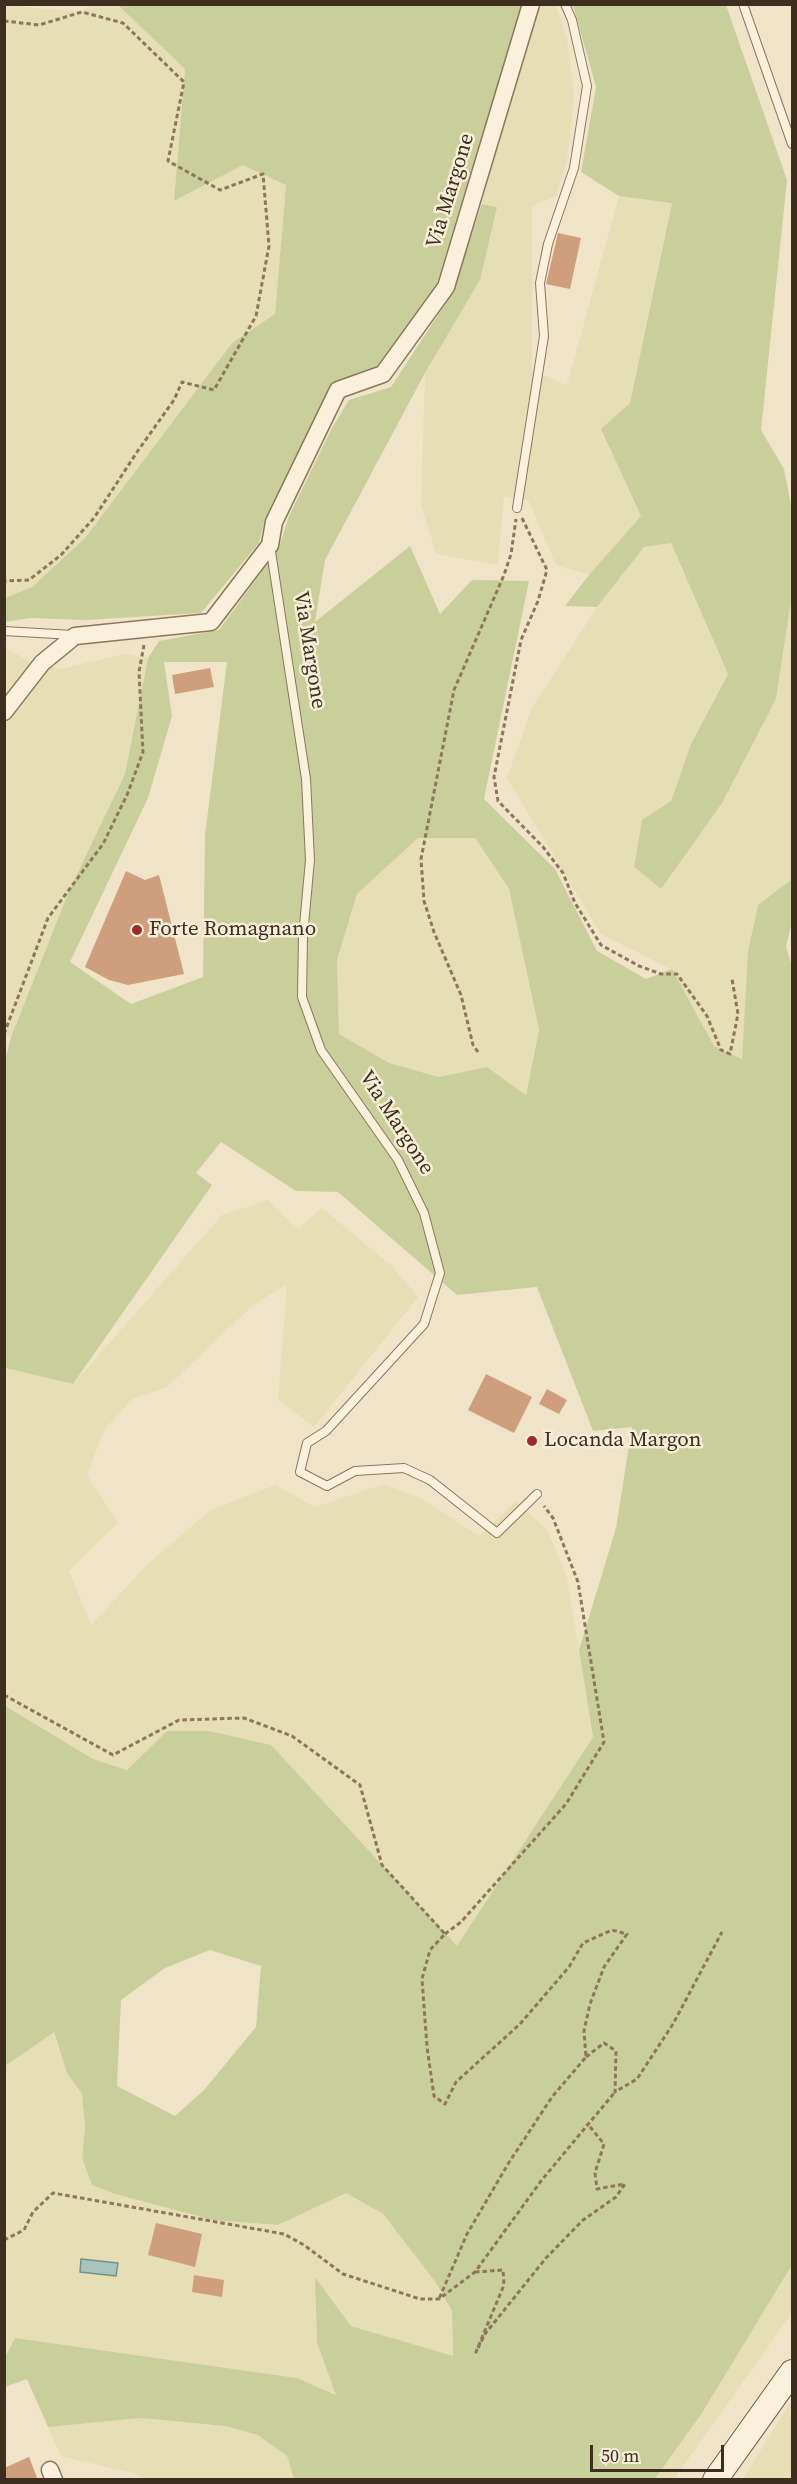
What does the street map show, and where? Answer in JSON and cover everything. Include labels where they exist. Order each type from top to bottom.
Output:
[{"type":"main road","points":[[715,2480],[792,2372]]},
{"type":"street","name":"Via Margone","points":[[75,636],[211,622],[270,545],[274,522],[338,390],[383,374],[446,287],[531,4]]},
{"type":"street","points":[[4,712],[42,663],[75,636]]},
{"type":"lane","points":[[517,508],[544,336],[540,283],[548,244],[574,168],[587,86],[572,20],[565,4]]},
{"type":"lane","points":[[743,4],[792,144]]},
{"type":"lane","name":"Via Margone","points":[[270,545],[306,779],[310,860],[303,936],[302,997],[321,1050],[398,1160],[424,1213],[440,1273],[424,1324],[326,1431],[307,1443],[300,1472],[327,1486],[355,1471],[404,1468],[430,1480],[497,1533],[537,1494]]},
{"type":"lane","name":"Via Margone","points":[[4,631],[75,636]]},
{"type":"path","points":[[4,21],[39,24],[82,12],[123,23],[184,82],[168,160],[220,190],[263,174],[268,246],[256,316],[214,390],[182,382],[174,400],[94,518],[61,555],[29,580],[4,581]]},
{"type":"path","points":[[517,508],[547,570],[538,601],[521,640],[494,777],[498,801],[543,847],[563,873],[575,903],[601,945],[639,966],[661,974],[677,974],[707,1016],[721,1050],[730,1054],[738,1014],[732,979]]},
{"type":"path","points":[[478,1052],[472,1045],[461,995],[434,932],[424,901],[421,859],[454,690],[504,575],[511,554],[517,508]]},
{"type":"path","points":[[4,1034],[48,918],[103,844],[127,795],[143,752],[139,672],[148,628]]},
{"type":"path","points":[[537,1494],[553,1518],[578,1582],[604,1742],[566,1804],[461,1922],[444,1933],[430,1950],[422,1979],[427,2047],[434,2096],[445,2104],[456,2082],[520,2024],[569,1967],[583,1943],[612,1930],[627,1934],[604,1968],[590,2004],[584,2031],[586,2057]]},
{"type":"path","points":[[4,1695],[113,1755],[178,1720],[244,1718],[292,1736],[360,1785],[382,1865],[444,1933]]},
{"type":"path","points":[[4,2240],[24,2230],[33,2212],[52,2193],[284,2234],[304,2245],[343,2274],[420,2299],[439,2299],[475,2272],[512,2218],[587,2123],[615,2092],[637,2079],[673,2024],[722,1932]]},
{"type":"path","points":[[439,2299],[466,2234],[508,2164],[552,2097],[586,2057],[604,2043],[615,2051],[615,2092]]},
{"type":"path","points":[[475,2272],[504,2271],[504,2285],[476,2352],[485,2334],[546,2258],[583,2220],[616,2197],[625,2184],[597,2189],[595,2173],[604,2144],[587,2123]]},
{"type":"shaded area","points":[[4,5],[81,12],[90,5],[118,5],[185,69],[174,201],[243,164],[286,184],[275,314],[232,343],[85,538],[32,587],[5,598]]},
{"type":"shaded area","points":[[539,5],[556,5],[567,39],[574,96],[567,161],[556,196],[532,206],[532,371],[567,385],[619,196],[672,202],[630,403],[601,429],[641,516],[589,575],[556,565],[528,500],[504,496],[498,565],[436,554],[421,504],[425,373],[480,280],[496,206],[482,204],[523,42]]},
{"type":"shaded area","points":[[671,543],[728,674],[691,744],[671,801],[642,820],[634,867],[661,889],[776,700],[792,594],[792,879],[758,905],[748,951],[742,1059],[714,1046],[672,970],[601,934],[507,778],[532,708],[597,607],[644,547]]},
{"type":"shaded area","points":[[4,649],[32,663],[61,669],[124,654],[148,658],[125,774],[69,891],[11,1037],[4,1035]]},
{"type":"shaded area","points":[[418,838],[475,838],[509,889],[539,1031],[526,1095],[487,1067],[439,1077],[389,1063],[339,1034],[337,960],[357,894]]},
{"type":"shaded area","points":[[268,1200],[298,1229],[322,1208],[393,1267],[418,1297],[314,1427],[278,1400],[287,1284],[252,1306],[167,1387],[133,1399],[104,1430],[87,1475],[118,1523],[69,1571],[91,1625],[147,1565],[209,1511],[275,1485],[315,1507],[384,1484],[424,1500],[479,1536],[516,1501],[547,1529],[567,1577],[593,1737],[457,1947],[167,1731],[127,1770],[93,1759],[5,1705],[4,1368],[73,1384],[222,1215]]},
{"type":"shaded area","points":[[53,2032],[67,2073],[82,2094],[85,2127],[82,2158],[92,2185],[115,2194],[213,2220],[277,2225],[346,2193],[383,2214],[434,2280],[452,2311],[453,2357],[351,2326],[316,2278],[317,2343],[337,2395],[297,2378],[15,2338],[5,2357],[5,2066]]},
{"type":"shaded area","points":[[792,2265],[792,2313],[674,2479],[655,2480],[702,2413]]},
{"type":"shaded area","points":[[792,2400],[792,2479],[743,2479]]},
{"type":"shaded area","points":[[141,2418],[225,2426],[258,2435],[287,2456],[294,2479],[144,2479],[135,2474],[61,2456],[48,2427]]},
{"type":"green space","points":[[118,5],[522,5],[436,286],[378,367],[332,383],[265,519],[259,543],[201,613],[85,620],[30,618],[5,622],[5,598],[32,587],[85,538],[232,343],[275,314],[286,185],[243,165],[174,201],[185,69]]},
{"type":"green space","points":[[573,5],[726,5],[787,180],[761,430],[784,469],[792,510],[792,594],[776,699],[722,803],[661,889],[634,867],[642,820],[671,801],[691,744],[728,674],[671,543],[644,547],[597,607],[565,606],[641,516],[601,429],[630,403],[672,203],[619,196],[581,172],[596,87]]},
{"type":"green space","points":[[482,204],[497,207],[480,280],[425,373],[325,560],[315,622],[410,546],[440,614],[472,580],[529,581],[484,799],[555,869],[597,951],[646,979],[672,969],[714,1046],[742,1059],[748,951],[758,905],[792,879],[792,921],[786,947],[792,966],[792,2265],[702,2413],[655,2479],[294,2479],[287,2456],[258,2435],[225,2426],[141,2418],[48,2427],[27,2379],[5,2387],[5,2357],[15,2338],[297,2378],[336,2395],[317,2343],[315,2277],[351,2326],[453,2356],[452,2311],[434,2280],[383,2214],[346,2193],[278,2225],[213,2220],[115,2194],[92,2185],[82,2158],[85,2127],[82,2094],[67,2073],[54,2032],[5,2066],[4,1705],[93,1759],[127,1770],[167,1731],[209,1731],[271,1745],[457,1946],[593,1737],[579,1650],[616,1528],[632,1427],[593,1431],[537,1287],[457,1295],[338,1192],[296,1191],[221,1142],[196,1173],[212,1185],[73,1384],[5,1368],[5,1060],[11,1037],[69,891],[125,774],[148,658],[159,641],[219,630],[279,548],[289,516],[331,430],[349,400],[391,387],[451,295]],"holes":[[[164,662],[227,662],[205,835],[203,977],[131,1004],[70,962],[148,798],[172,716]],[[418,838],[475,838],[509,889],[539,1030],[526,1095],[487,1067],[439,1077],[389,1063],[339,1034],[337,960],[357,894]],[[210,1950],[261,1966],[256,2027],[204,2090],[175,2116],[117,2086],[121,2000],[165,1968]]]},
{"type":"water","points":[[81,2259],[118,2263],[116,2276],[80,2272]]},
{"type":"building","points":[[558,233],[581,238],[570,289],[546,284]]},
{"type":"building","points":[[210,668],[214,687],[175,694],[172,675]]},
{"type":"building","name":"Forte Romagnano","points":[[126,871],[145,880],[159,875],[184,974],[128,985],[109,980],[85,967]]},
{"type":"building","points":[[486,1374],[532,1397],[514,1433],[468,1410]]},
{"type":"building","points":[[547,1389],[567,1400],[559,1414],[539,1404]]},
{"type":"building","points":[[156,2223],[202,2234],[195,2267],[148,2255]]},
{"type":"building","points":[[194,2275],[224,2280],[222,2297],[192,2292]]},
{"type":"building","points":[[29,2457],[38,2480],[4,2480],[4,2468]]},
{"type":"place","name":"Forte Romagnano","points":[[137,930]]},
{"type":"place","name":"Locanda Margon","points":[[532,1441]]}]
